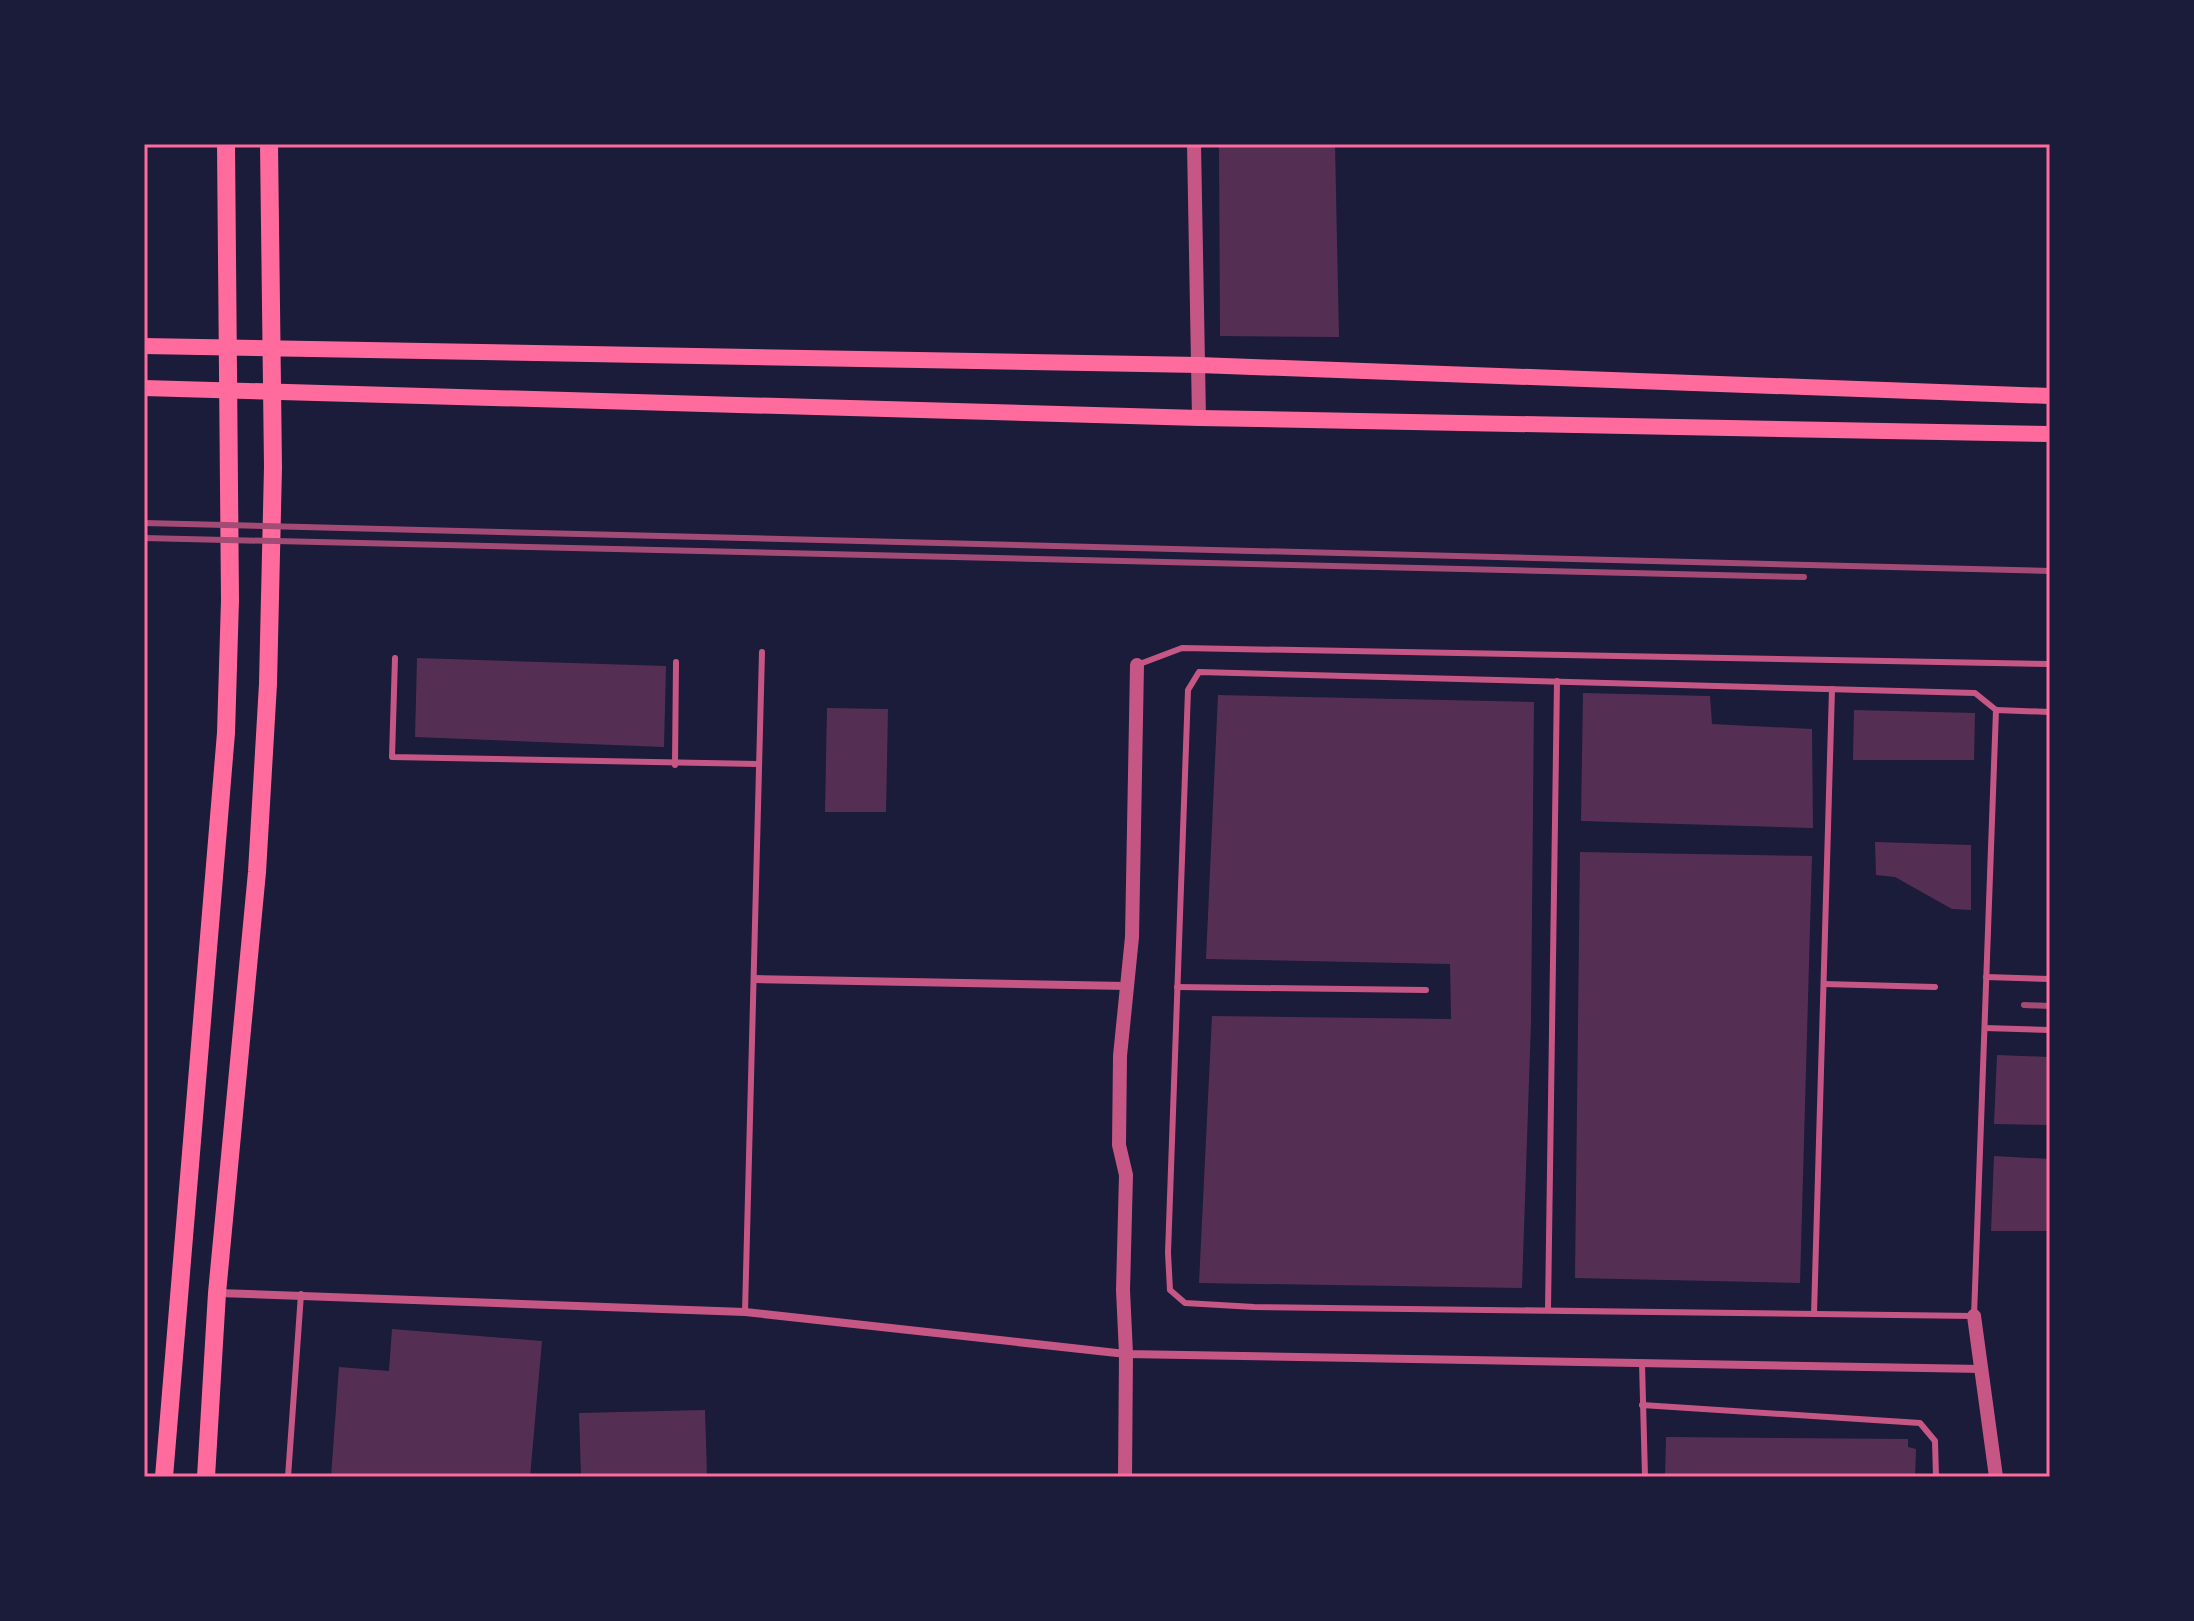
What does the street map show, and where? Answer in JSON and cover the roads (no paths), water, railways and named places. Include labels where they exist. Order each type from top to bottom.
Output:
[{"type":"main road","points":[[164,1477],[226,733],[230,600],[226,144]]},
{"type":"main road","points":[[206,1477],[217,1293],[256,887],[268,684],[273,467],[269,144]]},
{"type":"main road","points":[[144,346],[1199,365],[2050,396]]},
{"type":"main road","points":[[144,388],[1199,418],[2050,434]]},
{"type":"street","points":[[1194,144],[1199,418]]},
{"type":"street","points":[[1125,1477],[1123,1290],[1126,1175],[1119,1145],[1120,1056],[1132,937],[1137,665]]},
{"type":"street","points":[[755,979],[1127,986]]},
{"type":"street","points":[[217,1293],[745,1312],[1126,1354],[1982,1369]]},
{"type":"street","points":[[1974,1316],[1996,1477]]},
{"type":"lane","points":[[1137,665],[1182,648],[2050,664]]},
{"type":"lane","points":[[745,1312],[762,652]]},
{"type":"lane","points":[[395,658],[392,757],[675,765],[758,764]]},
{"type":"lane","points":[[675,765],[676,662]]},
{"type":"lane","points":[[1996,710],[1974,1316],[1254,1307],[1185,1303],[1170,1290],[1168,1253],[1188,690],[1199,672],[1975,693],[1996,710],[2050,712]]},
{"type":"lane","points":[[1548,1310],[1557,681]]},
{"type":"lane","points":[[1814,1314],[1832,689]]},
{"type":"lane","points":[[1986,977],[2050,979]]},
{"type":"lane","points":[[1824,984],[1935,987]]},
{"type":"lane","points":[[1177,987],[1426,990]]},
{"type":"lane","points":[[1985,1028],[2050,1030]]},
{"type":"lane","points":[[288,1477],[301,1294]]},
{"type":"lane","points":[[1642,1363],[1645,1477]]},
{"type":"lane","points":[[1642,1405],[1920,1423],[1935,1441],[1936,1477]]},
{"type":"railway","points":[[144,523],[2050,571]]},
{"type":"railway","points":[[144,538],[1804,577]]},
{"type":"railway","points":[[2024,1005],[2050,1006]]}]
